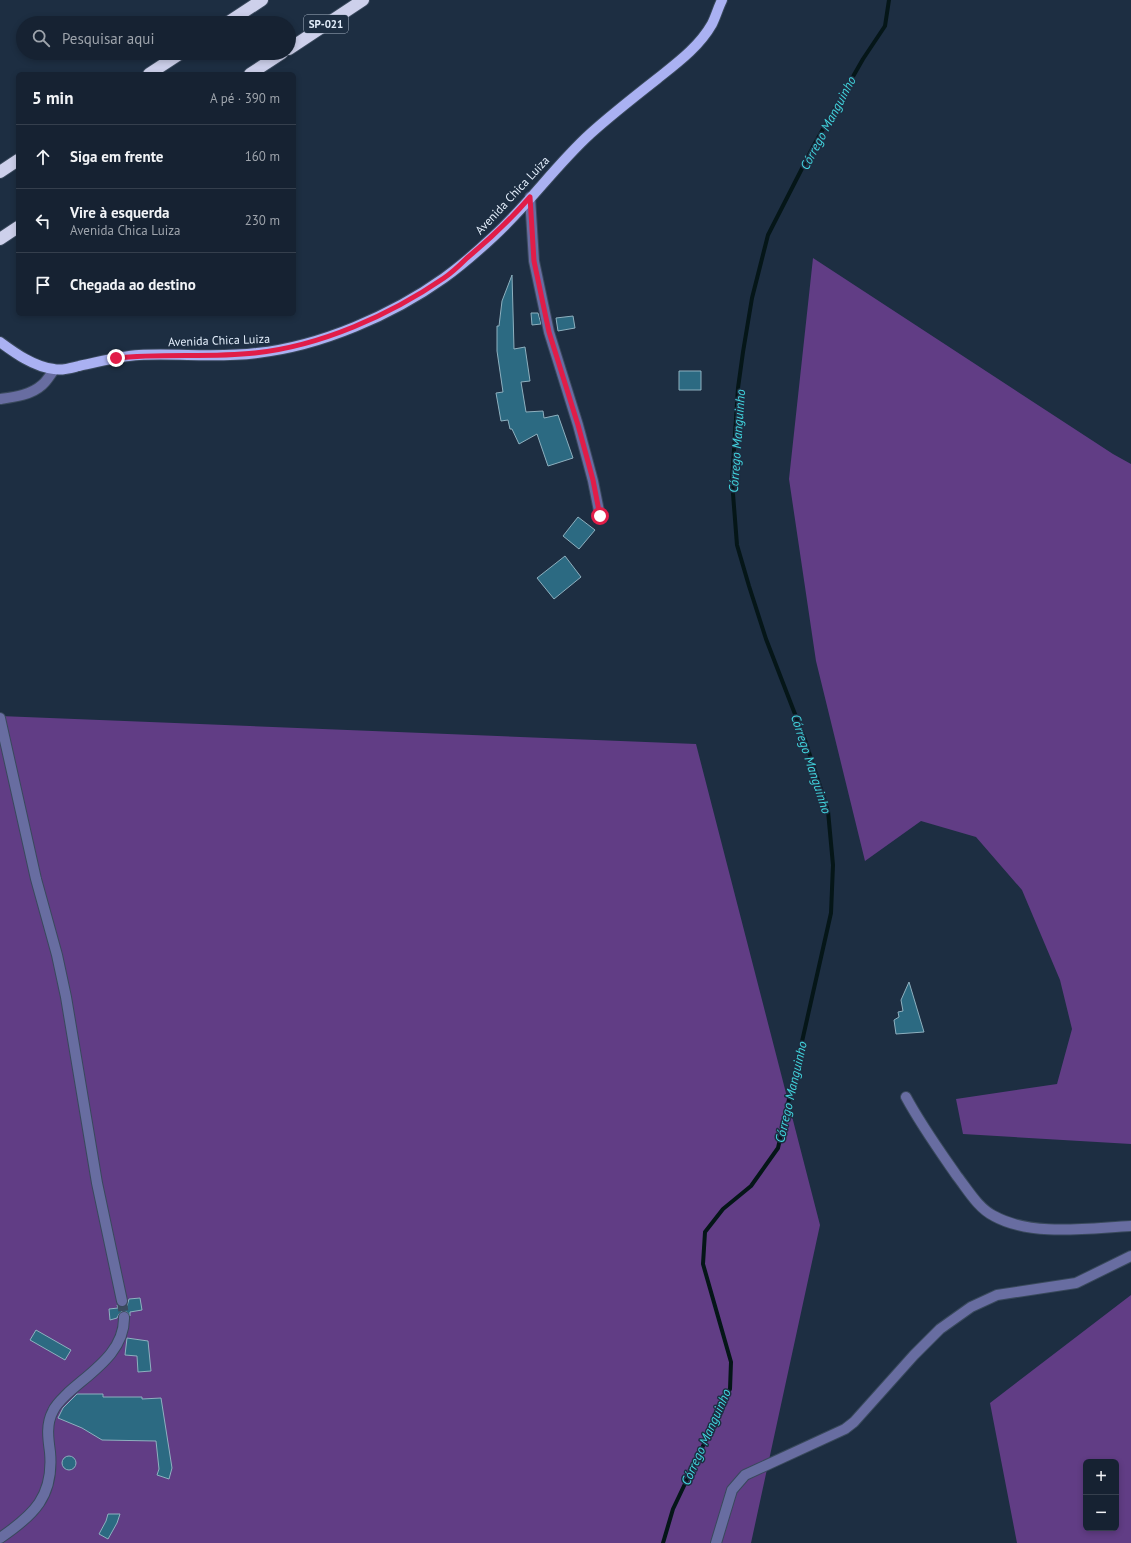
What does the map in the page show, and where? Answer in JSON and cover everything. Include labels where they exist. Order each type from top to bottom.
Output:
[{"type":"highway","points":[[237,16],[262,0]]},
{"type":"highway","name":"SP-021","points":[[296,43],[363,0]]},
{"type":"highway","points":[[152,72],[170,60]]},
{"type":"highway","points":[[253,72],[271,60]]},
{"type":"highway","points":[[0,172],[16,161]]},
{"type":"highway","points":[[0,239],[16,228]]},
{"type":"main road","name":"Avenida Chica Luiza","points":[[0,342],[14,352],[35,363],[54,370],[67,369],[116,358],[139,355],[203,356],[255,353],[291,348],[327,337],[369,320],[415,296],[445,277],[495,235],[577,146],[602,123],[686,55],[711,25],[722,0]]},
{"type":"street","points":[[530,197],[534,261],[549,332],[578,425],[593,480],[600,516]]},
{"type":"street","points":[[0,399],[24,395],[35,390],[43,385],[54,370]]},
{"type":"street","points":[[0,718],[36,879],[57,955],[66,998],[97,1183],[122,1301]]},
{"type":"street","points":[[906,1097],[922,1126],[966,1188],[980,1205],[992,1216],[1017,1225],[1040,1228],[1079,1230],[1131,1226]]},
{"type":"street","points":[[716,1543],[732,1490],[745,1475],[845,1429],[854,1422],[914,1355],[940,1329],[957,1316],[982,1300],[996,1295],[1076,1283],[1131,1256]]},
{"type":"street","points":[[0,1538],[28,1518],[41,1501],[50,1475],[51,1465],[48,1433],[49,1420],[53,1410],[61,1400],[103,1363],[113,1351],[123,1331],[124,1317]]},
{"type":"shaded area","points":[[813,258],[1113,454],[1131,464],[1131,1144],[963,1134],[956,1099],[1057,1084],[1072,1029],[1060,980],[1022,890],[976,837],[921,821],[865,861],[816,661],[789,479]]},
{"type":"shaded area","points":[[0,716],[696,744],[820,1225],[751,1543],[0,1543]]},
{"type":"shaded area","points":[[1131,1295],[1131,1543],[1017,1543],[990,1403]]},
{"type":"building","points":[[512,275],[514,349],[525,347],[530,381],[521,382],[526,412],[543,411],[544,418],[558,415],[573,458],[548,466],[537,434],[519,444],[512,429],[510,429],[508,420],[501,421],[496,393],[503,392],[497,351],[497,326],[499,326],[502,301]]},
{"type":"building","points":[[531,313],[538,313],[541,324],[532,325]]},
{"type":"building","points":[[573,316],[575,328],[558,331],[556,318]]},
{"type":"building","points":[[679,371],[701,371],[701,390],[679,390]]},
{"type":"building","points":[[578,517],[595,530],[579,549],[563,536]]},
{"type":"building","points":[[565,556],[581,577],[554,599],[537,578]]},
{"type":"building","points":[[909,982],[924,1032],[896,1034],[894,1020],[899,1017],[898,1012],[903,1011],[901,1000]]},
{"type":"building","points":[[140,1298],[142,1310],[130,1312],[130,1316],[127,1312],[122,1311],[117,1318],[110,1320],[109,1309],[118,1308],[117,1305],[124,1307],[127,1306],[129,1299]]},
{"type":"building","points":[[36,1330],[71,1350],[65,1360],[30,1340]]},
{"type":"building","points":[[127,1338],[148,1341],[151,1371],[138,1372],[137,1356],[125,1355]]},
{"type":"building","points":[[77,1394],[103,1394],[103,1397],[142,1397],[142,1399],[161,1398],[172,1468],[169,1479],[157,1475],[159,1469],[156,1441],[102,1440],[82,1428],[58,1418],[63,1408]]},
{"type":"building","points":[[69,1456],[74,1458],[76,1463],[74,1468],[69,1470],[64,1468],[62,1463],[64,1458]]},
{"type":"building","points":[[108,1514],[120,1514],[108,1539],[99,1534]]},
{"type":"waterway","name":"Córrego Manguinho","points":[[663,1543],[673,1509],[730,1389],[731,1362],[703,1264],[705,1232],[723,1209],[751,1186],[778,1148],[831,913],[833,865],[828,811],[805,740],[766,639],[737,545],[732,481],[738,388],[743,352],[752,298],[768,235],[814,145],[863,59],[885,26],[889,0]]},
{"type":"tunnel","points":[[122,1301],[124,1317]]},
{"type":"route","points":[[116,358],[139,355],[203,356],[255,353],[291,348],[327,337],[369,320],[415,296],[445,277],[495,235],[530,197],[536,273],[549,332],[578,425],[593,480],[600,516]]}]
